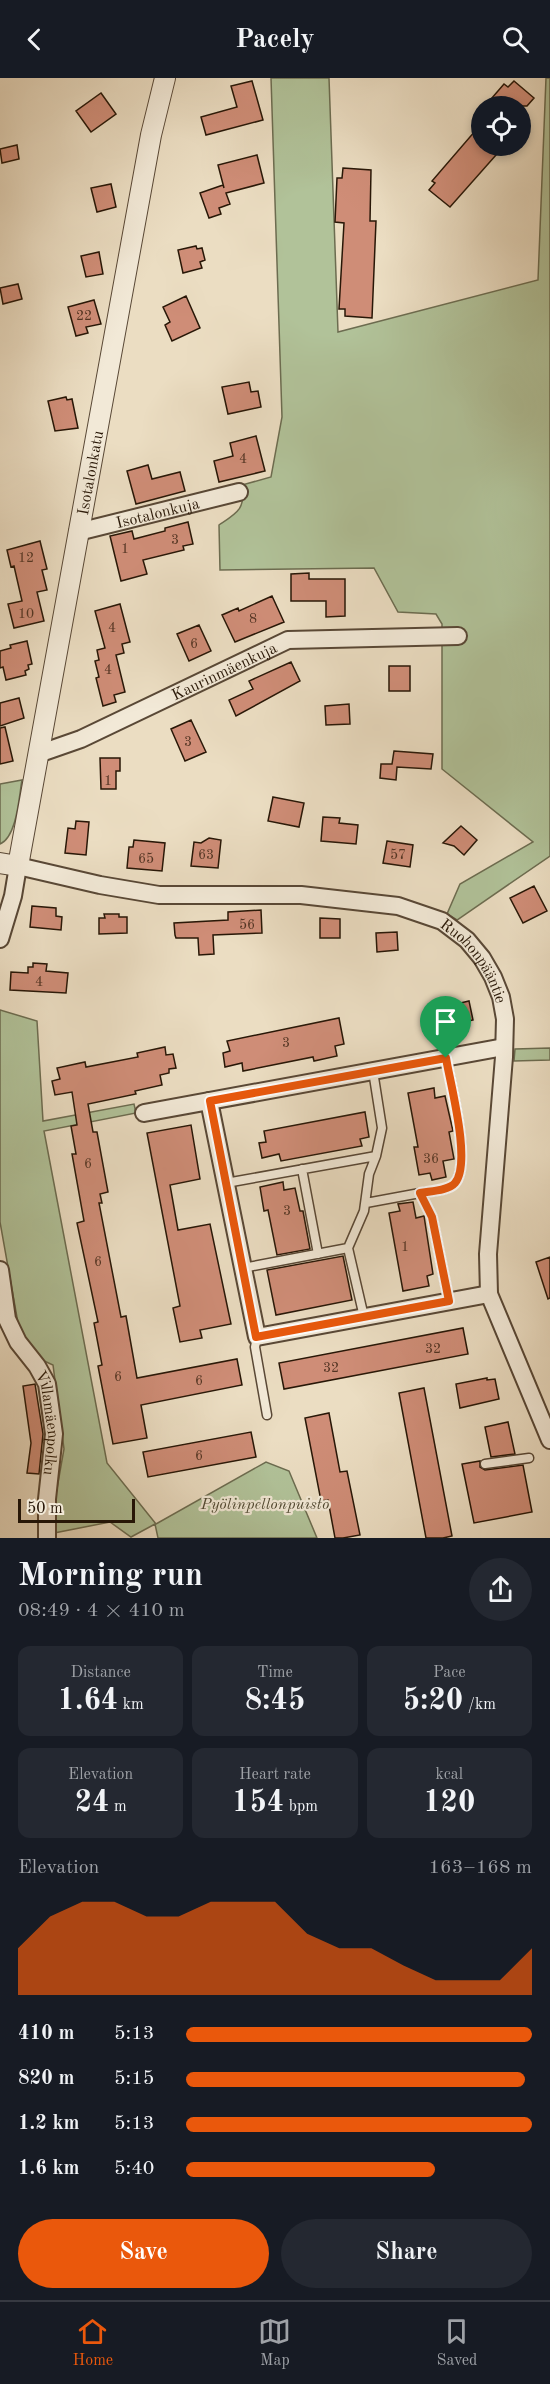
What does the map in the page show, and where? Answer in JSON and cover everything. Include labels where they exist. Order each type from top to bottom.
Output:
[{"type":"street","name":"Isotalonkatu","points":[[9,865],[38,754],[156,109],[165,78]]},
{"type":"street","name":"Isotalonkuja","points":[[78,532],[239,492]]},
{"type":"street","name":"Kaurinmäenkuja","points":[[38,754],[81,739],[288,639],[458,636]]},
{"type":"street","points":[[0,939],[13,896],[9,865]]},
{"type":"street","name":"Ruohonpääntie","points":[[9,865],[159,895],[302,895],[381,904],[423,913],[442,921],[474,948],[488,968],[503,1007],[504,1047],[488,1254],[489,1294],[550,1440]]},
{"type":"street","points":[[144,1113],[504,1047]]},
{"type":"street","points":[[210,1101],[256,1337],[489,1294]]},
{"type":"street","name":"Villamäenpolku","points":[[0,1270],[7,1319],[18,1342],[37,1366],[47,1384],[54,1434],[47,1499],[47,1538]]},
{"type":"lane","points":[[366,1203],[451,1186],[456,1182],[459,1175],[461,1134],[446,1058]]},
{"type":"lane","points":[[364,1317],[348,1248],[366,1203],[369,1174],[376,1156],[382,1128],[373,1071]]},
{"type":"lane","points":[[226,1183],[376,1156]]},
{"type":"lane","points":[[302,1169],[318,1254]]},
{"type":"lane","points":[[420,1193],[432,1217],[449,1301]]},
{"type":"lane","points":[[243,1268],[348,1248]]},
{"type":"lane","points":[[256,1337],[255,1347],[267,1415]]},
{"type":"lane","points":[[485,1464],[529,1458]]},
{"type":"green space","points":[[271,78],[329,78],[338,332],[538,280],[546,78],[550,78],[550,856],[457,920],[447,914],[460,884],[533,842],[442,769],[442,624],[436,614],[398,612],[374,568],[220,570],[219,525],[239,510],[243,500],[242,485],[271,477],[282,417]]},
{"type":"green space","points":[[22,780],[14,825],[6,840],[0,844],[0,784]]},
{"type":"green space","name":"Pyölinpellonpuisto","points":[[0,1010],[37,1021],[43,1121],[134,1104],[136,1113],[44,1131],[107,1463],[156,1524],[266,1462],[289,1471],[317,1538],[158,1538],[155,1524],[131,1537],[110,1522],[49,1534],[64,1449],[53,1365],[40,1359],[29,1349],[18,1323],[0,1222]]},
{"type":"green space","points":[[550,1048],[550,1060],[514,1061],[515,1049]]},
{"type":"building","points":[[252,81],[263,120],[206,135],[201,117],[237,107],[231,86]]},
{"type":"building","points":[[514,81],[534,98],[531,101],[531,96],[494,96],[504,84],[508,87]]},
{"type":"building","points":[[101,93],[116,114],[91,132],[76,111]]},
{"type":"building","points":[[471,136],[471,156],[495,156],[450,207],[429,190],[435,183],[432,181]]},
{"type":"building","points":[[17,145],[19,159],[2,163],[0,149]]},
{"type":"building","points":[[257,155],[264,183],[226,193],[230,204],[219,208],[221,214],[209,218],[200,193],[223,185],[224,188],[218,165]]},
{"type":"building","points":[[343,168],[371,170],[370,221],[376,221],[372,318],[345,316],[345,309],[339,309],[344,223],[335,222],[337,178],[342,178]]},
{"type":"building","points":[[111,184],[116,207],[97,212],[91,188]]},
{"type":"building","points":[[196,246],[197,249],[202,248],[205,260],[200,262],[202,268],[183,273],[178,250]]},
{"type":"building","points":[[99,252],[103,274],[86,277],[81,256]]},
{"type":"building","points":[[18,284],[22,299],[3,304],[0,288]]},
{"type":"building","points":[[186,296],[200,328],[172,341],[165,325],[170,322],[163,307]]},
{"type":"building","points":[[94,300],[101,324],[86,327],[88,333],[76,336],[68,307]]},
{"type":"building","points":[[249,382],[251,392],[258,391],[261,407],[228,414],[222,387]]},
{"type":"building","points":[[66,397],[67,400],[72,399],[78,428],[55,431],[48,401]]},
{"type":"building","points":[[256,436],[265,471],[219,482],[214,461],[233,456],[230,443]]},
{"type":"building","points":[[148,465],[152,479],[180,472],[185,491],[136,504],[127,471]]},
{"type":"building","points":[[188,522],[193,544],[183,546],[184,550],[143,560],[147,574],[121,581],[110,536],[132,531],[134,539]]},
{"type":"building","points":[[40,541],[47,569],[42,570],[47,590],[37,592],[44,621],[14,628],[8,604],[22,601],[14,566],[11,567],[7,550]]},
{"type":"building","points":[[309,573],[309,579],[345,579],[345,616],[326,617],[326,601],[291,601],[291,574]]},
{"type":"building","points":[[272,596],[284,622],[235,642],[222,615],[238,608],[239,611]]},
{"type":"building","points":[[120,604],[130,642],[122,644],[124,653],[116,655],[125,692],[114,695],[116,702],[103,706],[96,678],[99,677],[95,661],[99,660],[97,650],[105,648],[95,611]]},
{"type":"building","points":[[199,625],[211,651],[189,661],[177,634]]},
{"type":"building","points":[[27,641],[32,664],[28,665],[26,675],[6,680],[3,667],[0,668],[0,651],[11,648],[10,645]]},
{"type":"building","points":[[291,662],[300,681],[236,716],[229,700],[253,689],[249,681]]},
{"type":"building","points":[[389,666],[410,666],[410,691],[389,691]]},
{"type":"building","points":[[19,698],[24,718],[0,726],[0,703]]},
{"type":"building","points":[[349,704],[350,724],[326,725],[325,706]]},
{"type":"building","points":[[191,720],[206,752],[185,761],[171,729]]},
{"type":"building","points":[[5,727],[13,761],[0,764],[0,728]]},
{"type":"building","points":[[394,751],[433,754],[431,769],[397,767],[396,780],[380,778],[381,764],[392,764]]},
{"type":"building","points":[[100,758],[120,758],[120,771],[116,771],[116,789],[101,789]]},
{"type":"building","points":[[273,797],[304,803],[299,827],[268,821]]},
{"type":"building","points":[[323,817],[340,818],[339,823],[358,825],[356,844],[321,841]]},
{"type":"building","points":[[76,821],[89,822],[86,855],[65,853],[68,828],[75,829]]},
{"type":"building","points":[[461,826],[477,840],[464,855],[454,846],[443,843]]},
{"type":"building","points":[[209,838],[221,840],[218,868],[191,866],[194,842],[201,843]]},
{"type":"building","points":[[134,840],[165,843],[162,871],[127,868],[129,847],[133,847]]},
{"type":"building","points":[[387,841],[413,845],[410,867],[383,863]]},
{"type":"building","points":[[534,886],[547,911],[523,923],[510,898]]},
{"type":"building","points":[[32,906],[56,908],[56,916],[62,917],[61,930],[30,927]]},
{"type":"building","points":[[261,910],[262,933],[213,935],[214,954],[199,955],[198,938],[176,938],[175,935],[174,923],[228,920],[228,912]]},
{"type":"building","points":[[104,914],[119,914],[119,917],[127,917],[127,933],[99,934],[99,918],[105,918]]},
{"type":"building","points":[[320,918],[340,919],[340,938],[320,938]]},
{"type":"building","points":[[397,932],[398,950],[377,952],[376,933]]},
{"type":"building","points":[[33,963],[47,964],[46,971],[68,973],[66,993],[10,990],[11,972],[28,973],[28,967],[33,967]]},
{"type":"building","points":[[469,1001],[473,1020],[451,1025],[448,1006]]},
{"type":"building","points":[[339,1018],[344,1044],[335,1046],[337,1056],[314,1061],[313,1057],[243,1071],[242,1063],[225,1067],[223,1053],[230,1051],[227,1041]]},
{"type":"building","points":[[165,1047],[166,1055],[173,1054],[176,1068],[169,1069],[169,1073],[160,1075],[162,1085],[135,1091],[136,1094],[88,1104],[93,1132],[97,1132],[108,1192],[100,1194],[102,1203],[99,1203],[121,1317],[126,1316],[137,1378],[237,1359],[242,1385],[141,1405],[147,1438],[113,1444],[98,1366],[102,1365],[94,1323],[98,1322],[77,1223],[84,1221],[72,1154],[76,1154],[71,1126],[77,1125],[72,1092],[55,1095],[52,1081],[60,1079],[57,1068],[85,1062],[86,1067],[138,1057],[137,1053]]},
{"type":"building","points":[[434,1088],[435,1098],[445,1096],[453,1131],[449,1132],[454,1159],[443,1161],[446,1177],[432,1180],[430,1173],[419,1175],[414,1147],[418,1147],[408,1093]]},
{"type":"building","points":[[365,1112],[369,1137],[360,1139],[362,1146],[281,1161],[279,1154],[262,1158],[259,1143],[266,1142],[264,1131]]},
{"type":"building","points":[[191,1125],[200,1179],[170,1185],[178,1230],[210,1224],[231,1324],[200,1330],[202,1338],[180,1342],[173,1308],[180,1306],[147,1133]]},
{"type":"building","points":[[283,1182],[284,1190],[295,1188],[300,1211],[303,1211],[310,1249],[277,1255],[268,1210],[264,1211],[260,1187]]},
{"type":"building","points":[[413,1202],[416,1218],[424,1216],[433,1274],[427,1276],[429,1286],[403,1291],[389,1213],[400,1211],[398,1204]]},
{"type":"building","points":[[343,1256],[352,1300],[276,1315],[267,1270]]},
{"type":"building","points":[[550,1257],[550,1298],[548,1299],[536,1262]]},
{"type":"building","points":[[463,1328],[468,1354],[284,1389],[279,1363]]},
{"type":"building","points":[[487,1378],[487,1380],[495,1379],[499,1399],[460,1408],[456,1384]]},
{"type":"building","points":[[35,1384],[43,1434],[39,1474],[27,1473],[31,1443],[23,1386]]},
{"type":"building","points":[[424,1388],[452,1536],[443,1538],[426,1538],[399,1393]]},
{"type":"building","points":[[329,1413],[340,1472],[347,1471],[360,1535],[335,1538],[328,1500],[321,1501],[305,1418]]},
{"type":"building","points":[[508,1422],[515,1454],[491,1457],[485,1427]]},
{"type":"building","points":[[251,1432],[256,1457],[148,1477],[143,1452]]},
{"type":"building","points":[[480,1461],[480,1467],[485,1470],[523,1465],[532,1512],[474,1523],[462,1464]]},
{"type":"route","points":[[446,1058],[462,1143],[459,1175],[451,1186],[420,1193],[432,1217],[449,1301],[256,1337],[210,1101],[446,1058]]}]
